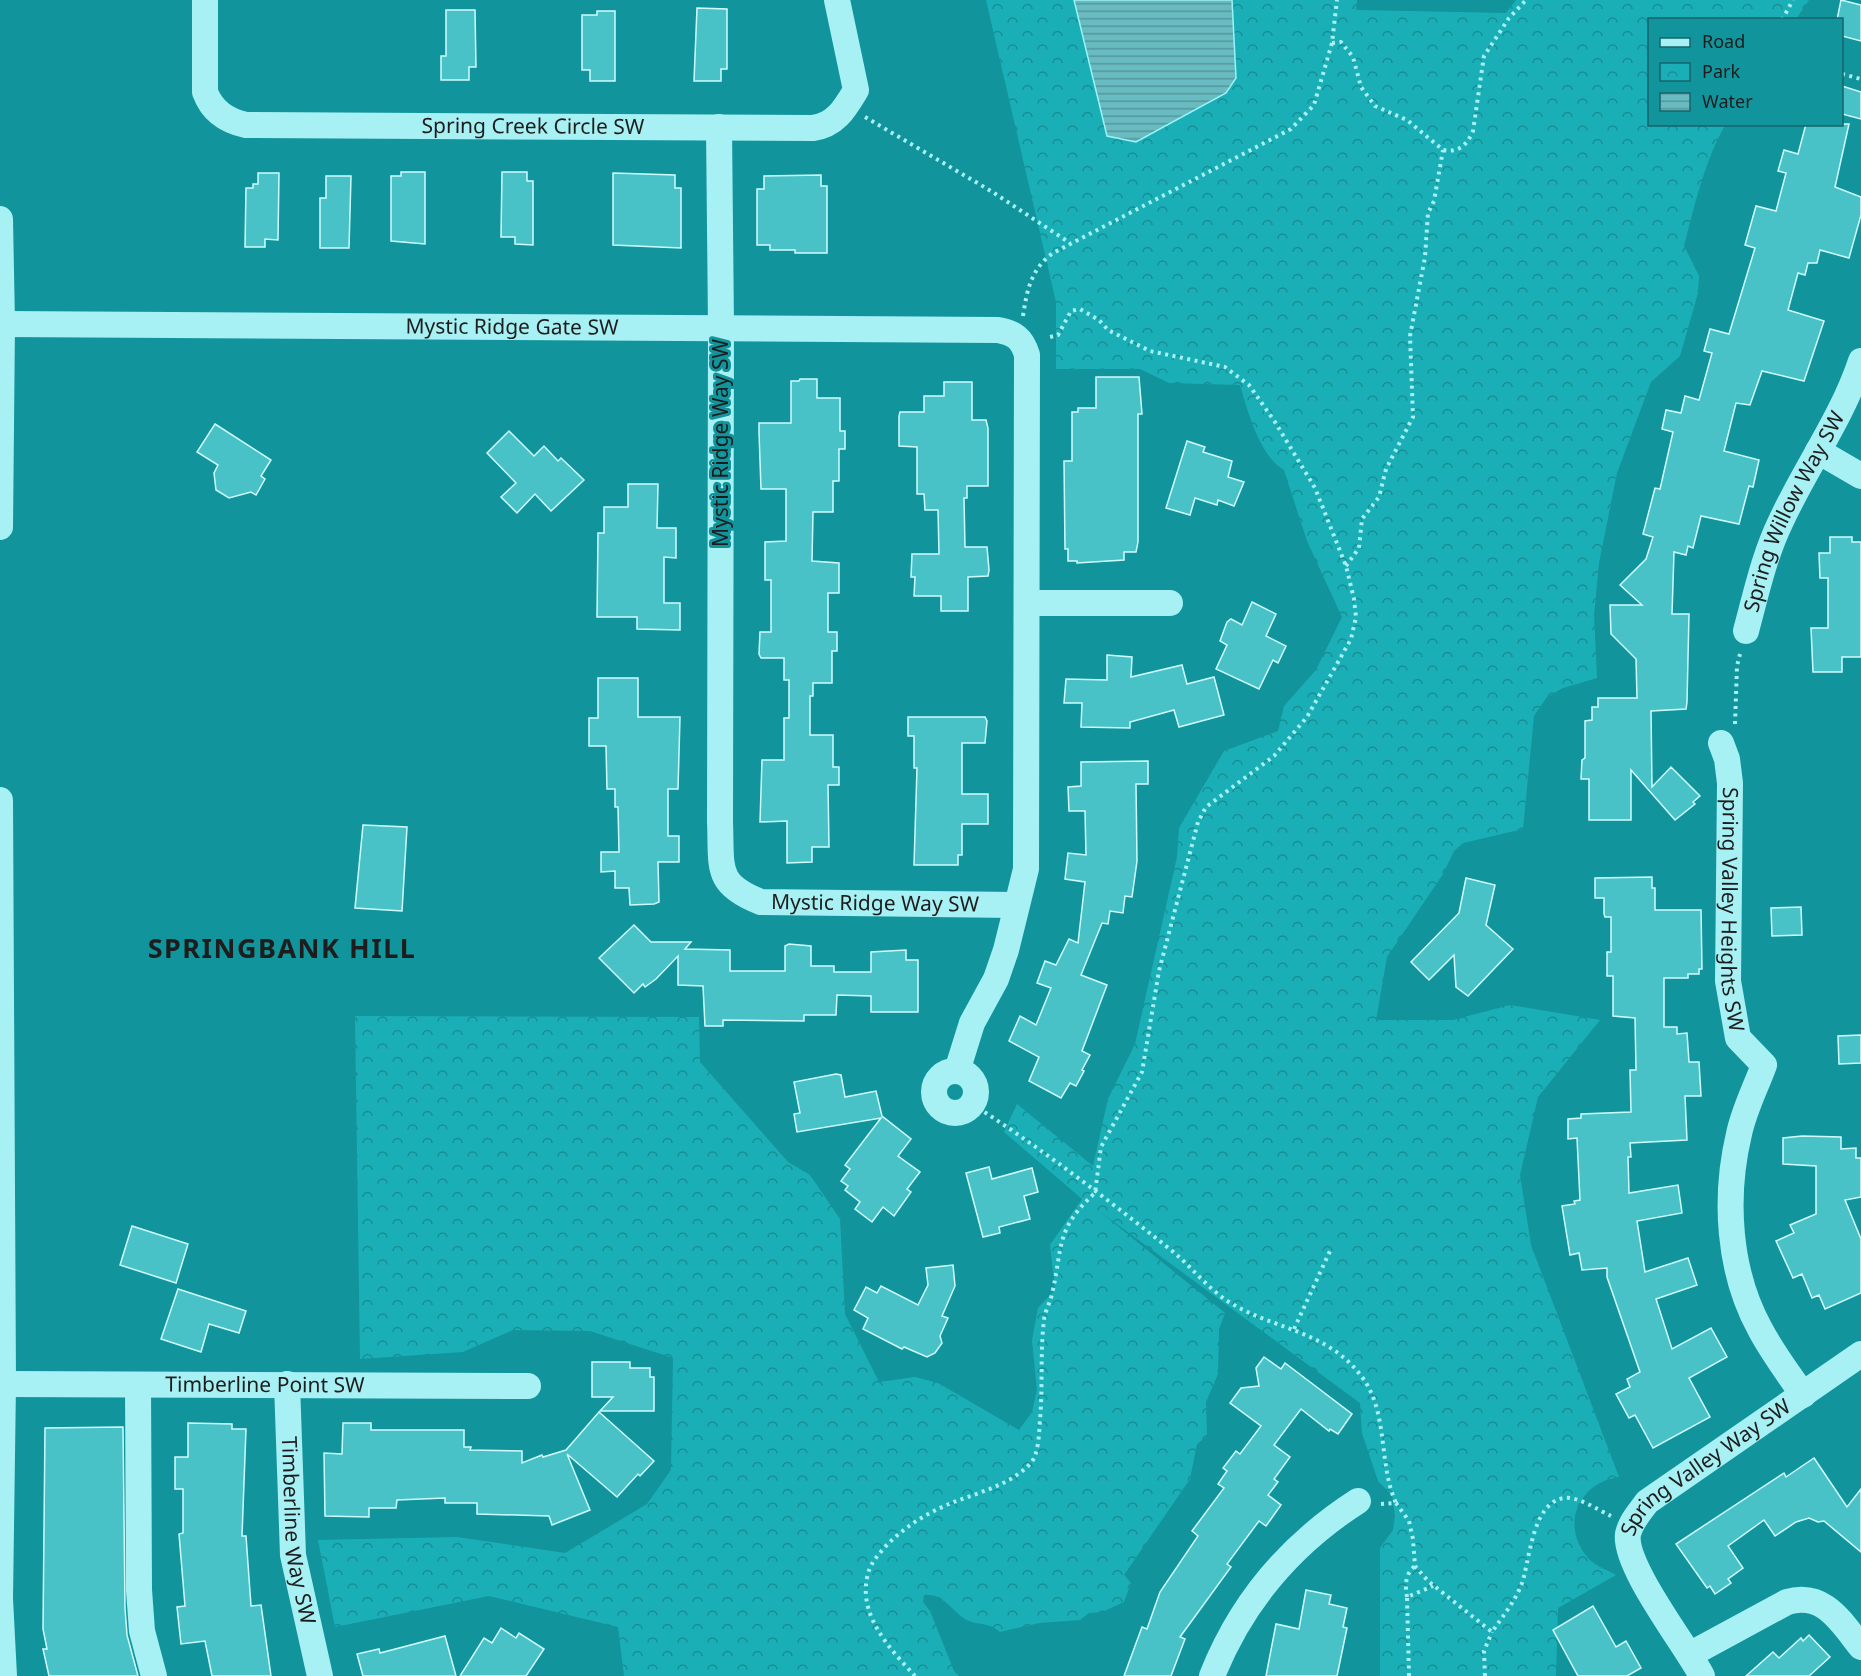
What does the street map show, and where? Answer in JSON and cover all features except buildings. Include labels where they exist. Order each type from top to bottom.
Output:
[{"type":"street","name":"Spring Creek Circle SW","points":[[205,0],[205,92],[214,107],[224,117],[240,123],[718,127],[825,126],[837,118],[856,90],[856,79],[837,0]]},
{"type":"street","name":"Mystic Ridge Way SW","points":[[718,127],[721,327],[720,822],[722,862],[726,879],[736,892],[761,902],[1016,905]]},
{"type":"street","points":[[0,219],[2,324],[0,527]]},
{"type":"street","name":"Mystic Ridge Gate SW","points":[[2,324],[998,330],[1012,333],[1022,342]]},
{"type":"street","points":[[957,1071],[972,1023],[996,978],[1006,950],[1026,869],[1027,355],[1022,342]]},
{"type":"street","name":"Spring Willow Way SW","points":[[1746,631],[1761,573],[1774,536],[1852,389],[1861,361]]},
{"type":"street","points":[[1818,451],[1861,476]]},
{"type":"street","points":[[1028,603],[1170,603]]},
{"type":"street","name":"Spring Valley Heights SW","points":[[1724,751],[1730,783],[1728,981],[1731,1010],[1738,1038],[1764,1065],[1739,1132],[1730,1205],[1732,1241],[1746,1296],[1759,1328],[1803,1395]]},
{"type":"street","points":[[0,800],[3,1384],[0,1599],[4,1676]]},
{"type":"street","points":[[957,1071],[970,1077],[974,1084],[975,1097],[972,1104],[968,1109],[955,1114],[942,1109],[934,1092],[939,1079],[944,1074],[957,1071]]},
{"type":"street","name":"Spring Valley Way SW","points":[[1696,1665],[1632,1563],[1628,1536],[1630,1525],[1647,1502],[1861,1354]]},
{"type":"street","name":"Timberline Point SW","points":[[3,1384],[528,1386]]},
{"type":"street","name":"Timberline Way SW","points":[[287,1384],[293,1555],[320,1676]]},
{"type":"street","points":[[138,1385],[139,1590],[142,1631],[154,1676]]},
{"type":"street","points":[[1212,1676],[1236,1626],[1274,1571],[1320,1528],[1358,1501]]},
{"type":"street","points":[[1696,1665],[1787,1602],[1798,1599],[1809,1600],[1829,1609],[1861,1647]]},
{"type":"path","points":[[915,1676],[886,1645],[874,1624],[867,1602],[867,1578],[875,1558],[910,1525],[946,1505],[1019,1474],[1033,1462],[1039,1435],[1042,1396],[1044,1317],[1052,1296],[1058,1252],[1065,1229],[1079,1208],[1095,1193],[1101,1147],[1142,1072],[1158,971],[1198,822],[1206,807],[1274,756],[1308,717],[1354,629],[1356,617],[1346,566],[1315,488],[1275,422],[1249,385],[1225,367],[1150,351],[1108,330],[1100,320],[1080,309],[1071,311],[1058,335],[1022,342],[1031,279],[1040,262],[1070,243],[1291,129],[1314,105],[1332,43],[1336,0]]},
{"type":"path","points":[[1332,43],[1341,42],[1353,57],[1361,87],[1375,106],[1407,120],[1443,150],[1460,149],[1469,141],[1478,107],[1484,56],[1509,18],[1526,0]]},
{"type":"path","points":[[1783,18],[1793,0]]},
{"type":"path","points":[[1843,74],[1861,79]]},
{"type":"path","points":[[846,106],[991,191],[1070,243]]},
{"type":"path","points":[[1346,566],[1359,549],[1362,519],[1379,497],[1386,469],[1413,417],[1410,336],[1425,257],[1428,213],[1434,201],[1443,150]]},
{"type":"path","points":[[1724,751],[1735,728],[1737,666],[1746,631]]},
{"type":"path","points":[[972,1104],[1184,1260],[1227,1301],[1259,1318],[1294,1329],[1328,1346],[1350,1363],[1363,1378],[1378,1416],[1388,1484],[1396,1503],[1409,1521],[1415,1566],[1433,1586],[1492,1632]]},
{"type":"path","points":[[1294,1329],[1330,1251]]},
{"type":"path","points":[[1485,1676],[1484,1651],[1492,1632],[1511,1609],[1522,1582],[1534,1530],[1554,1503],[1564,1498],[1584,1503],[1630,1525]]},
{"type":"path","points":[[1358,1501],[1396,1503]]},
{"type":"path","points":[[1409,1676],[1405,1584],[1410,1570],[1415,1566]]},
{"type":"path","points":[[1407,1597],[1433,1586]]},
{"type":"green space","points":[[986,0],[1357,0],[1356,10],[1506,13],[1516,0],[1809,0],[1797,18],[1648,18],[1648,126],[1724,126],[1706,169],[1684,246],[1699,276],[1698,293],[1680,356],[1651,382],[1617,473],[1599,563],[1594,615],[1597,678],[1563,688],[1547,697],[1534,716],[1523,829],[1463,843],[1454,851],[1443,874],[1387,957],[1376,1020],[1453,1020],[1510,1005],[1600,1020],[1538,1097],[1520,1175],[1531,1245],[1619,1477],[1605,1481],[1584,1497],[1578,1507],[1575,1532],[1588,1558],[1616,1575],[1558,1608],[1556,1676],[1380,1676],[1380,1548],[1393,1530],[1395,1516],[1392,1495],[1378,1481],[1362,1433],[1360,1403],[1099,1211],[1225,1313],[1219,1329],[1218,1374],[1206,1402],[1207,1436],[1197,1444],[1190,1479],[1124,1575],[1131,1583],[1124,1602],[1102,1612],[1089,1613],[1080,1620],[1039,1623],[1000,1632],[991,1626],[965,1619],[942,1599],[924,1595],[923,1602],[930,1611],[954,1671],[959,1676],[624,1676],[618,1627],[489,1596],[335,1627],[318,1540],[457,1537],[565,1553],[647,1504],[671,1470],[673,1358],[590,1331],[513,1330],[463,1352],[360,1359],[355,1016],[699,1017],[700,1062],[788,1162],[810,1175],[840,1219],[845,1314],[879,1382],[915,1377],[938,1383],[1019,1430],[1032,1412],[1037,1390],[1032,1340],[1038,1308],[1055,1290],[1050,1245],[1082,1199],[1004,1132],[1017,1104],[1093,1166],[1108,1099],[1135,1044],[1177,857],[1179,828],[1224,751],[1278,731],[1284,706],[1316,670],[1342,617],[1307,541],[1284,470],[1268,455],[1261,444],[1240,385],[1169,383],[1140,369],[1056,369],[1056,302]]},
{"type":"water","points":[[1074,0],[1232,0],[1236,78],[1226,93],[1136,142],[1107,136]]},
{"type":"district","name":"SPRINGBANK HILL","points":[[282,949]]}]
